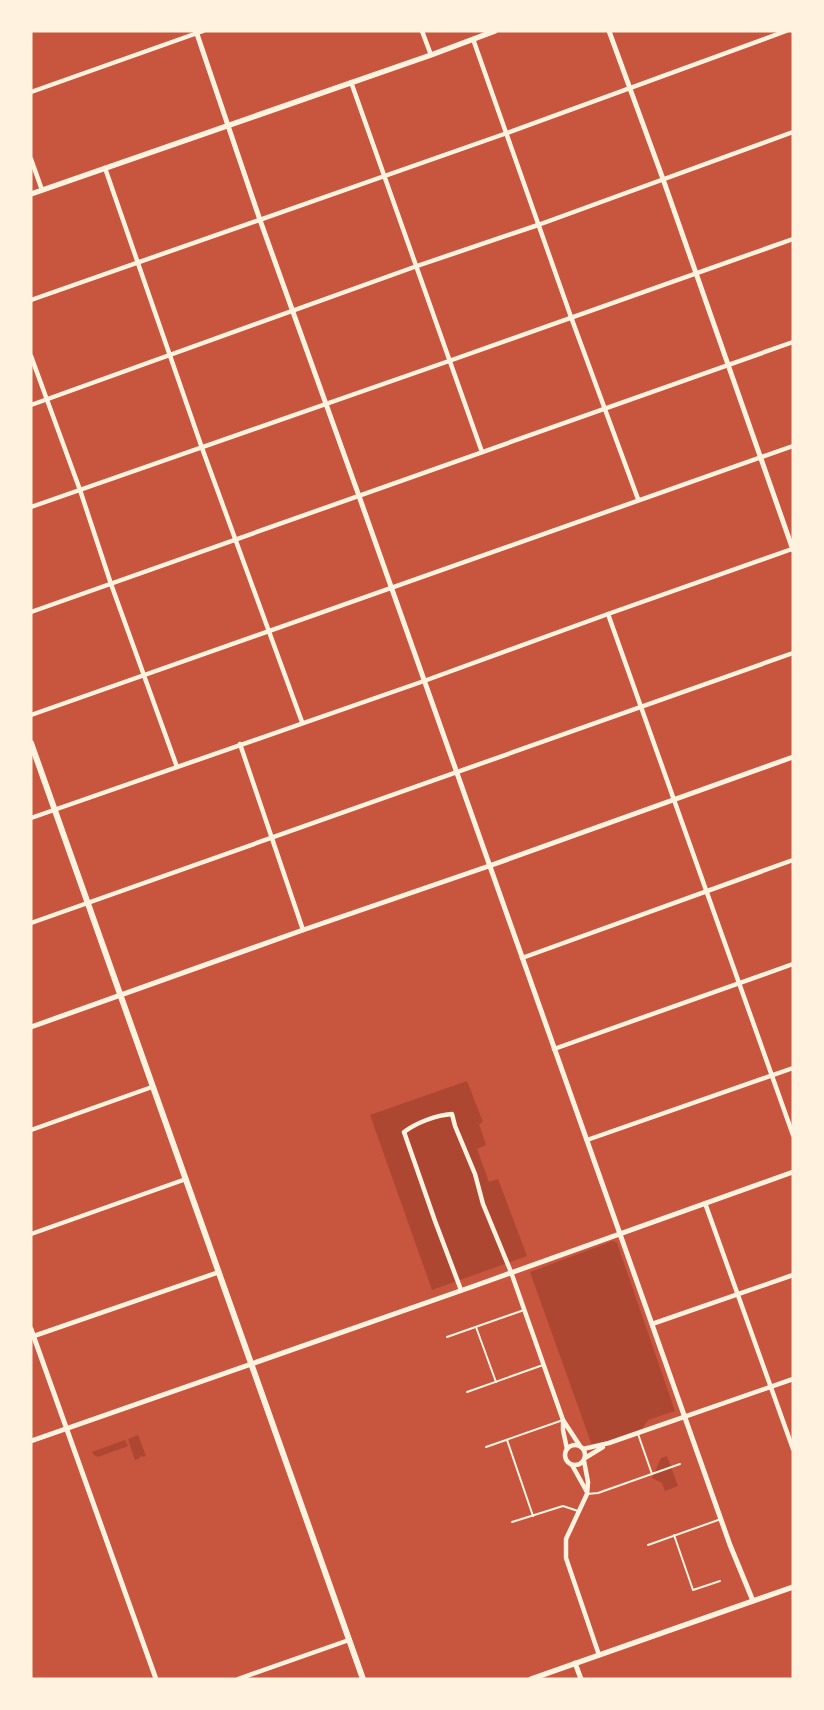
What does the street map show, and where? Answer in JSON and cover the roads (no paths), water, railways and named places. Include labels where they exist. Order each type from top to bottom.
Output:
[{"type":"main road","points":[[31,194],[495,31]]},
{"type":"main road","points":[[31,743],[363,1679]]},
{"type":"main road","points":[[531,1679],[793,1587]]},
{"type":"street","points":[[31,92],[203,31]]},
{"type":"street","points":[[422,31],[431,55]]},
{"type":"street","points":[[31,818],[793,550],[609,31]]},
{"type":"street","points":[[31,300],[507,133],[786,31]]},
{"type":"street","points":[[196,32],[260,220],[360,496],[720,1519],[753,1601]]},
{"type":"street","points":[[473,39],[571,318],[638,499]]},
{"type":"street","points":[[351,82],[482,452]]},
{"type":"street","points":[[31,405],[417,266],[538,225],[793,132]]},
{"type":"street","points":[[31,159],[42,190]]},
{"type":"street","points":[[105,168],[202,448],[302,722]]},
{"type":"street","points":[[31,507],[793,239]]},
{"type":"street","points":[[31,612],[793,342]]},
{"type":"street","points":[[31,356],[178,767]]},
{"type":"street","points":[[31,715],[269,632],[638,499],[793,446]]},
{"type":"street","points":[[608,614],[793,1135]]},
{"type":"street","points":[[31,923],[793,653]]},
{"type":"street","points":[[240,744],[303,930]]},
{"type":"street","points":[[31,1027],[793,757]]},
{"type":"street","points":[[522,958],[705,890],[793,860]]},
{"type":"street","points":[[554,1049],[793,964]]},
{"type":"street","points":[[587,1140],[793,1068]]},
{"type":"street","points":[[31,1130],[152,1087]]},
{"type":"street","points":[[461,1290],[434,1221],[404,1132],[409,1128],[443,1115],[452,1114],[475,1174],[483,1204],[511,1272],[563,1420],[582,1447],[588,1482],[587,1494],[566,1539],[566,1558],[599,1655]]},
{"type":"street","points":[[31,1440],[793,1172]]},
{"type":"street","points":[[31,1234],[186,1180]]},
{"type":"street","points":[[705,1203],[793,1449]]},
{"type":"street","points":[[32,1336],[219,1272]]},
{"type":"street","points":[[652,1324],[793,1275]]},
{"type":"street","points":[[31,1329],[156,1679]]},
{"type":"street","points":[[567,1449],[572,1445],[582,1447],[609,1443],[793,1379]]},
{"type":"street","points":[[563,1420],[562,1430],[567,1449],[565,1458],[572,1465],[587,1494]]},
{"type":"street","points":[[572,1465],[579,1465],[609,1443]]},
{"type":"street","points":[[238,1679],[349,1640]]},
{"type":"street","points":[[575,1663],[580,1679]]},
{"type":"lane","points":[[447,1337],[524,1310]]},
{"type":"lane","points":[[476,1327],[496,1382]]},
{"type":"lane","points":[[467,1392],[543,1365]]},
{"type":"lane","points":[[486,1447],[563,1420]]},
{"type":"lane","points":[[638,1434],[652,1474]]},
{"type":"lane","points":[[507,1440],[533,1516]]},
{"type":"lane","points":[[587,1494],[598,1493],[680,1464]]},
{"type":"lane","points":[[512,1522],[563,1506],[578,1511]]},
{"type":"lane","points":[[648,1544],[720,1519]]},
{"type":"lane","points":[[674,1535],[693,1590],[720,1581]]}]
